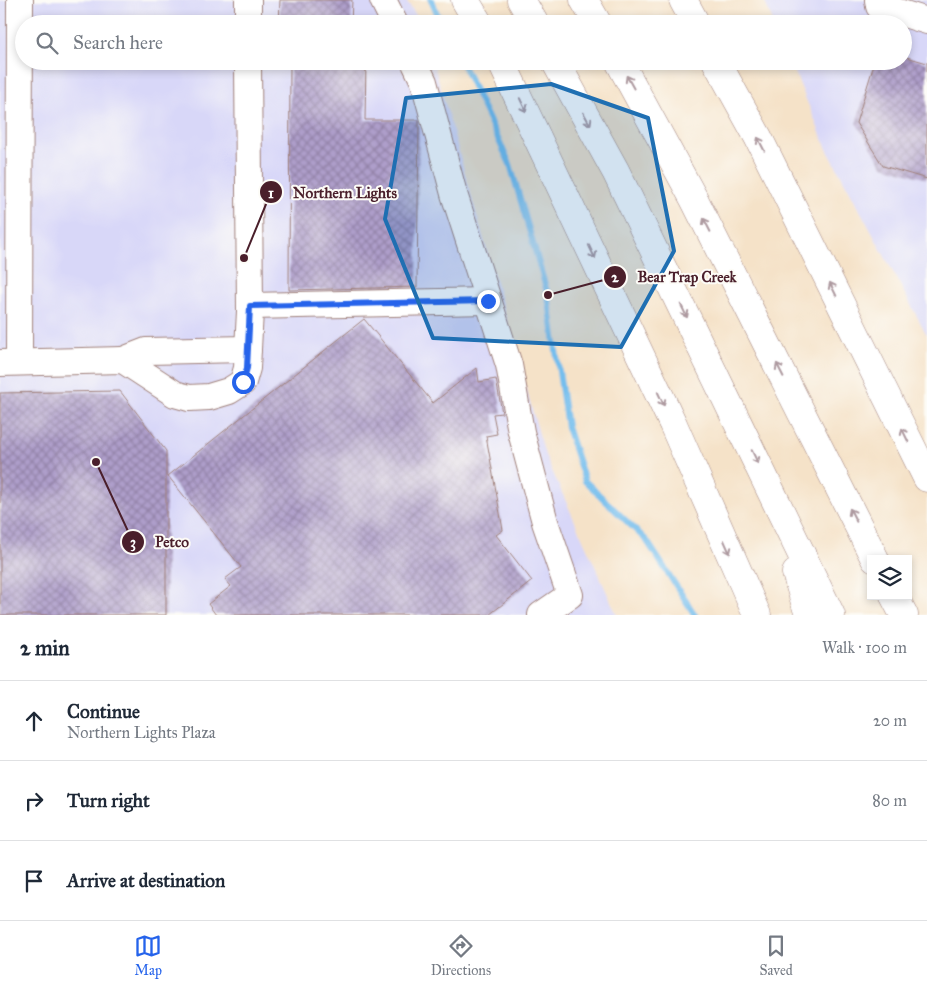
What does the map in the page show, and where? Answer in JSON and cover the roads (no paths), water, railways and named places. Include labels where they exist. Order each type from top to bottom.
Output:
[{"type":"highway","points":[[465,0],[474,15]]},
{"type":"highway","points":[[521,0],[530,15]]},
{"type":"highway","points":[[584,0],[593,15]]},
{"type":"highway","points":[[683,0],[691,15]]},
{"type":"highway","points":[[505,70],[673,424],[757,615]]},
{"type":"highway","points":[[560,70],[616,172],[831,615]]},
{"type":"highway","points":[[624,70],[694,199],[873,555]]},
{"type":"highway","points":[[721,70],[758,137],[927,478]]},
{"type":"highway","points":[[770,488],[808,615]]},
{"type":"highway","points":[[896,600],[904,615]]},
{"type":"lane","points":[[20,0],[20,15]]},
{"type":"lane","points":[[248,0],[248,15]]},
{"type":"lane","points":[[383,0],[390,15]]},
{"type":"lane","points":[[878,0],[879,6],[908,15]]},
{"type":"lane","points":[[912,16],[927,21]]},
{"type":"lane","points":[[18,70],[9,363],[122,360],[146,351],[248,349]]},
{"type":"lane","points":[[122,360],[174,394],[189,398],[209,397],[228,391],[243,382],[247,368],[250,306],[248,70]]},
{"type":"lane","points":[[418,70],[424,82],[454,194],[510,365],[521,432],[545,522],[570,595],[541,615]]},
{"type":"lane","points":[[250,306],[488,301]]},
{"type":"waterway","points":[[431,0],[438,15]]},
{"type":"waterway","points":[[465,70],[510,164],[548,295],[567,427],[585,481],[647,541],[695,615]]},
{"type":"place","name":"Northern Lights","points":[[244,258]]},
{"type":"place","name":"Bear Trap Creek","points":[[548,295]]},
{"type":"place","name":"Petco","points":[[96,462]]}]
